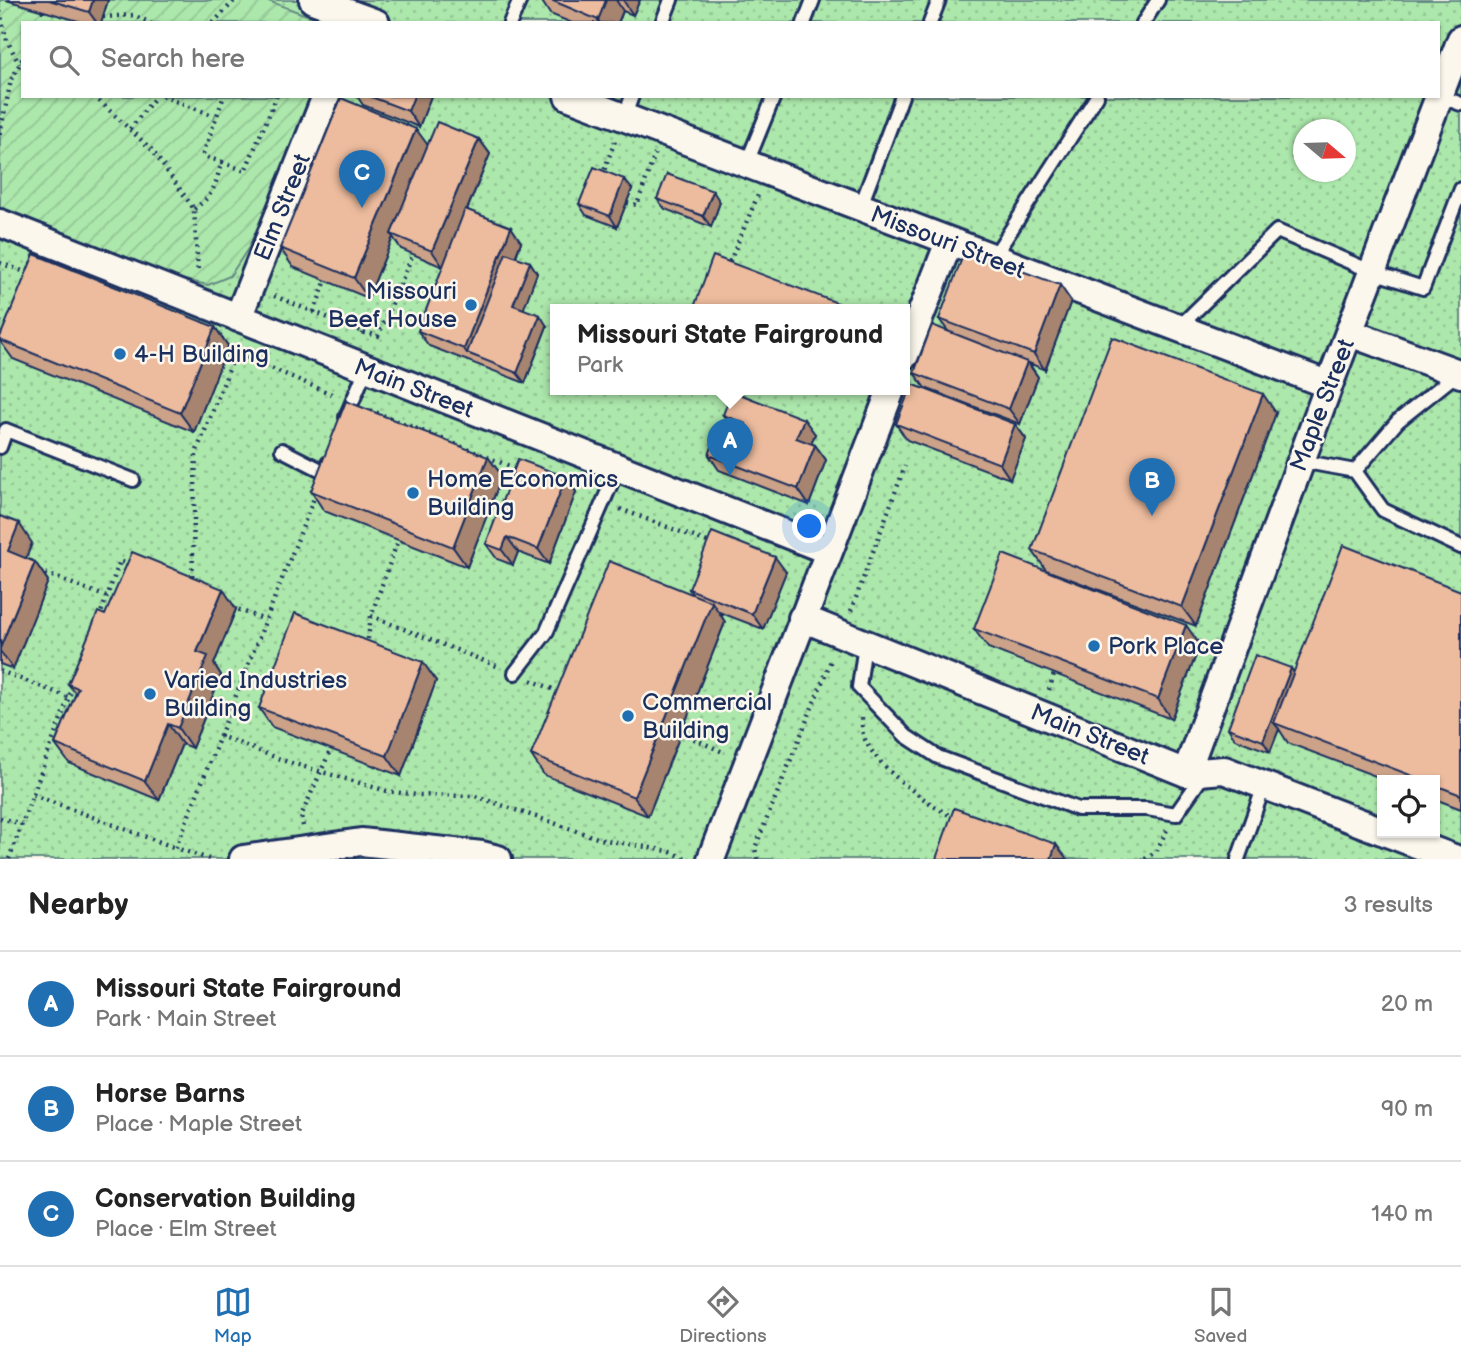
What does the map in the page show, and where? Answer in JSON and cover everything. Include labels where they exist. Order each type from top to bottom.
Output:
[{"type":"street","points":[[313,0],[363,15]]},
{"type":"street","name":"Maple Street","points":[[1196,772],[1329,385],[1373,272],[1450,100],[1461,39]]},
{"type":"street","name":"Elm Street","points":[[243,320],[325,98]]},
{"type":"street","name":"Missouri Street","points":[[579,98],[628,107],[663,133],[1329,385]]},
{"type":"street","name":"Main Street","points":[[0,223],[829,551]]},
{"type":"street","points":[[910,342],[949,242]]},
{"type":"street","points":[[1350,333],[1459,374]]},
{"type":"street","points":[[711,859],[889,395]]},
{"type":"street","name":"Main Street","points":[[802,618],[1196,772],[1224,770],[1377,829]]},
{"type":"street","points":[[1400,838],[1456,859]]},
{"type":"street","points":[[243,859],[361,842],[498,859]]},
{"type":"lane","points":[[511,21],[520,0]]},
{"type":"lane","points":[[663,21],[671,0]]},
{"type":"lane","points":[[805,21],[813,0]]},
{"type":"lane","points":[[931,21],[939,0]]},
{"type":"lane","points":[[1144,21],[1158,0]]},
{"type":"lane","points":[[757,169],[774,98]]},
{"type":"lane","points":[[860,208],[901,98]]},
{"type":"lane","points":[[993,259],[1096,98]]},
{"type":"lane","points":[[1178,328],[1277,231],[1373,272],[1423,288],[1461,189]]},
{"type":"lane","points":[[343,426],[352,403],[359,366]]},
{"type":"lane","points":[[1355,471],[1398,421],[1459,374]]},
{"type":"lane","points":[[0,447],[6,430],[133,480]]},
{"type":"lane","points":[[282,450],[325,472],[334,449]]},
{"type":"lane","points":[[1301,461],[1355,471],[1384,510],[1461,547]]},
{"type":"lane","points":[[514,673],[546,633],[618,468]]},
{"type":"lane","points":[[854,638],[859,687],[906,736],[938,757],[1078,808],[1147,809],[1176,814],[1196,772]]},
{"type":"lane","points":[[1238,859],[1264,786]]},
{"type":"path","points":[[215,21],[235,0]]},
{"type":"path","points":[[43,10],[43,21]]},
{"type":"path","points":[[0,11],[6,38],[19,64]]},
{"type":"path","points":[[103,17],[133,15],[144,21]]},
{"type":"path","points":[[0,134],[10,80],[21,61]]},
{"type":"path","points":[[0,103],[8,98]]},
{"type":"path","points":[[96,98],[152,150],[194,209],[198,267],[195,301]]},
{"type":"path","points":[[130,129],[154,98]]},
{"type":"path","points":[[167,98],[215,116]]},
{"type":"path","points":[[223,98],[203,153],[209,158],[245,171],[276,98]]},
{"type":"path","points":[[601,177],[628,107]]},
{"type":"path","points":[[627,203],[637,205],[663,133]]},
{"type":"path","points":[[194,209],[209,198],[222,162]]},
{"type":"path","points":[[723,276],[757,169]]},
{"type":"path","points":[[271,294],[378,336],[413,254]]},
{"type":"path","points":[[0,262],[34,275]]},
{"type":"path","points":[[314,312],[326,280]]},
{"type":"path","points":[[192,590],[196,453],[236,353],[243,320]]},
{"type":"path","points":[[0,322],[12,326]]},
{"type":"path","points":[[359,366],[364,332]]},
{"type":"path","points":[[227,349],[352,403]]},
{"type":"path","points":[[757,859],[755,848],[854,638],[905,466]]},
{"type":"path","points":[[176,848],[325,472]]},
{"type":"path","points":[[365,655],[371,616],[398,540]]},
{"type":"path","points":[[97,621],[120,561],[132,566]]},
{"type":"path","points":[[36,569],[107,597]]},
{"type":"path","points":[[225,604],[265,620]]},
{"type":"path","points":[[371,616],[563,693]]},
{"type":"path","points":[[0,671],[68,697]]},
{"type":"path","points":[[9,859],[68,697],[75,681],[82,683]]},
{"type":"path","points":[[859,687],[863,735],[881,763],[940,811],[965,823]]},
{"type":"path","points":[[681,733],[747,764]]},
{"type":"path","points":[[220,736],[288,762],[387,791],[416,795],[475,796],[600,839],[668,851],[688,859]]},
{"type":"path","points":[[306,849],[302,816],[331,749]]},
{"type":"path","points":[[33,795],[209,859]]},
{"type":"path","points":[[1145,859],[1156,851],[1176,814]]},
{"type":"path","points":[[0,818],[22,824]]},
{"type":"green space","points":[[0,0],[1461,0],[1461,859],[0,859]]},
{"type":"green space","points":[[0,0],[266,0],[323,21],[21,21],[21,98],[310,98],[296,140],[249,247],[230,276],[208,285],[156,274],[0,211]]},
{"type":"building","points":[[49,0],[93,0],[89,12]]},
{"type":"building","points":[[551,0],[606,0],[598,20]]},
{"type":"building","points":[[341,98],[416,129],[354,278],[280,248]]},
{"type":"building","points":[[374,98],[413,98],[408,111]]},
{"type":"building","points":[[437,122],[479,139],[432,251],[391,234]]},
{"type":"building","points":[[594,167],[624,179],[610,216],[579,204]]},
{"type":"building","points":[[667,174],[713,191],[703,216],[657,199]]},
{"type":"building","name":"Missouri Beef House","points":[[465,209],[511,227],[464,349],[418,331]]},
{"type":"building","points":[[965,250],[1060,285],[1034,354],[939,319]]},
{"type":"building","points":[[506,253],[530,262],[513,305],[540,315],[517,373],[467,353]]},
{"type":"building","name":"4-H Building","points":[[34,254],[215,327],[180,413],[0,340]]},
{"type":"building","points":[[713,256],[840,304],[695,304]]},
{"type":"building","points":[[932,325],[1027,362],[1009,409],[914,373]]},
{"type":"building","points":[[1112,337],[1263,394],[1182,607],[1032,550]]},
{"type":"building","points":[[912,384],[1015,424],[1000,464],[896,424],[908,395],[910,395]]},
{"type":"building","points":[[730,395],[742,395],[804,419],[796,438],[815,445],[798,489],[709,455],[719,428],[741,436],[746,424],[723,415]]},
{"type":"building","name":"Home Economics Building","points":[[346,401],[488,457],[453,547],[311,491]]},
{"type":"building","points":[[518,459],[566,477],[538,549],[507,537],[502,550],[486,544]]},
{"type":"building","points":[[0,516],[19,523],[8,551],[35,562],[0,648]]},
{"type":"building","points":[[712,532],[775,557],[752,614],[689,589]]},
{"type":"building","points":[[1343,545],[1461,591],[1461,795],[1440,787],[1440,775],[1410,775],[1274,723]]},
{"type":"building","name":"Varied Industries Building","points":[[132,552],[223,589],[197,652],[208,656],[178,728],[168,724],[145,781],[55,744],[78,688],[68,684],[98,612],[105,615]]},
{"type":"building","name":"Pork Place","points":[[1003,554],[1186,625],[1158,699],[974,629]]},
{"type":"building","name":"Commercial Building","points":[[609,561],[712,602],[634,797],[531,755]]},
{"type":"building","points":[[295,613],[423,662],[387,756],[259,708]]},
{"type":"building","points":[[1255,655],[1291,668],[1263,741],[1228,728]]},
{"type":"building","points":[[954,808],[1056,844],[1051,859],[936,859]]},
{"type":"place","name":"Conservation Building","points":[[362,208]]},
{"type":"place","name":"Missouri Beef House","points":[[471,305]]},
{"type":"place","name":"4-H Building","points":[[120,354]]},
{"type":"place","name":"Missouri State Fairground","points":[[730,476]]},
{"type":"place","name":"Home Economics Building","points":[[413,493]]},
{"type":"place","name":"Horse Barns","points":[[1152,516]]},
{"type":"place","name":"Pork Place","points":[[1094,646]]},
{"type":"place","name":"Varied Industries Building","points":[[150,694]]},
{"type":"place","name":"Commercial Building","points":[[628,716]]}]
